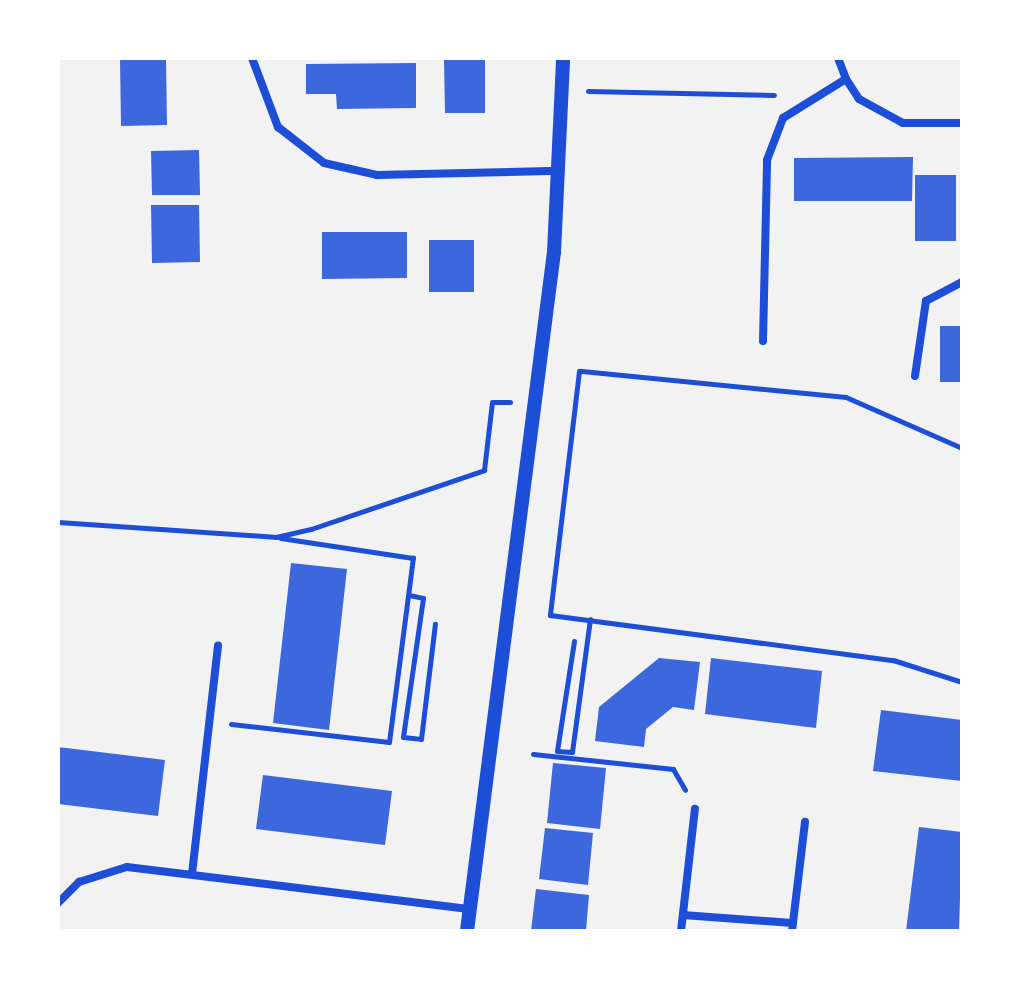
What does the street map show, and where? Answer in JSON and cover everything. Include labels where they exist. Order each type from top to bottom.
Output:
[{"type":"street","points":[[252,58],[278,127],[324,163],[377,175],[560,171]]},
{"type":"street","points":[[467,931],[536,402],[560,171],[563,58]]},
{"type":"street","points":[[838,58],[846,79],[859,99],[903,123],[962,123]]},
{"type":"street","points":[[763,341],[767,160],[772,134],[796,106],[846,79]]},
{"type":"street","points":[[915,376],[926,301],[962,282]]},
{"type":"street","points":[[192,874],[218,645]]},
{"type":"street","points":[[681,931],[695,809]]},
{"type":"street","points":[[683,915],[793,927],[805,822]]},
{"type":"street","points":[[58,903],[79,882],[127,867],[470,909]]},
{"type":"path","points":[[563,90],[776,95],[796,106]]},
{"type":"path","points":[[962,448],[846,397],[579,371],[550,615],[893,660],[962,682]]},
{"type":"path","points":[[276,537],[484,470],[492,402],[536,402]]},
{"type":"path","points":[[58,522],[276,537],[413,558],[389,742],[210,721]]},
{"type":"path","points":[[409,595],[423,598],[403,737],[421,739],[435,624]]},
{"type":"path","points":[[574,641],[557,751],[572,752],[590,619]]},
{"type":"path","points":[[533,754],[673,769]]},
{"type":"building","points":[[120,58],[166,58],[167,125],[121,126]]},
{"type":"building","points":[[444,59],[485,59],[485,113],[445,113]]},
{"type":"building","points":[[416,63],[416,108],[337,109],[336,94],[306,94],[306,64]]},
{"type":"building","points":[[199,150],[200,195],[152,195],[151,151]]},
{"type":"building","points":[[913,157],[912,201],[794,201],[794,158]]},
{"type":"building","points":[[915,175],[956,175],[956,241],[915,241]]},
{"type":"building","points":[[151,205],[199,205],[200,262],[152,263]]},
{"type":"building","points":[[322,232],[407,232],[407,278],[322,279]]},
{"type":"building","points":[[429,240],[474,240],[474,292],[429,292]]},
{"type":"building","points":[[940,326],[962,326],[962,382],[940,382]]},
{"type":"building","points":[[291,563],[347,569],[329,730],[273,723]]},
{"type":"building","points":[[659,658],[700,662],[694,710],[673,707],[646,729],[644,747],[595,741],[599,707]]},
{"type":"building","points":[[711,658],[822,671],[816,728],[705,714]]},
{"type":"building","points":[[881,710],[962,720],[962,781],[873,771]]},
{"type":"building","points":[[58,747],[165,760],[158,816],[58,804]]},
{"type":"building","points":[[553,763],[606,768],[600,829],[547,823]]},
{"type":"building","points":[[263,775],[392,791],[385,845],[256,829]]},
{"type":"building","points":[[919,827],[962,832],[959,931],[906,931]]},
{"type":"building","points":[[545,828],[593,833],[588,885],[539,879]]},
{"type":"building","points":[[536,889],[589,895],[586,931],[531,931]]}]
